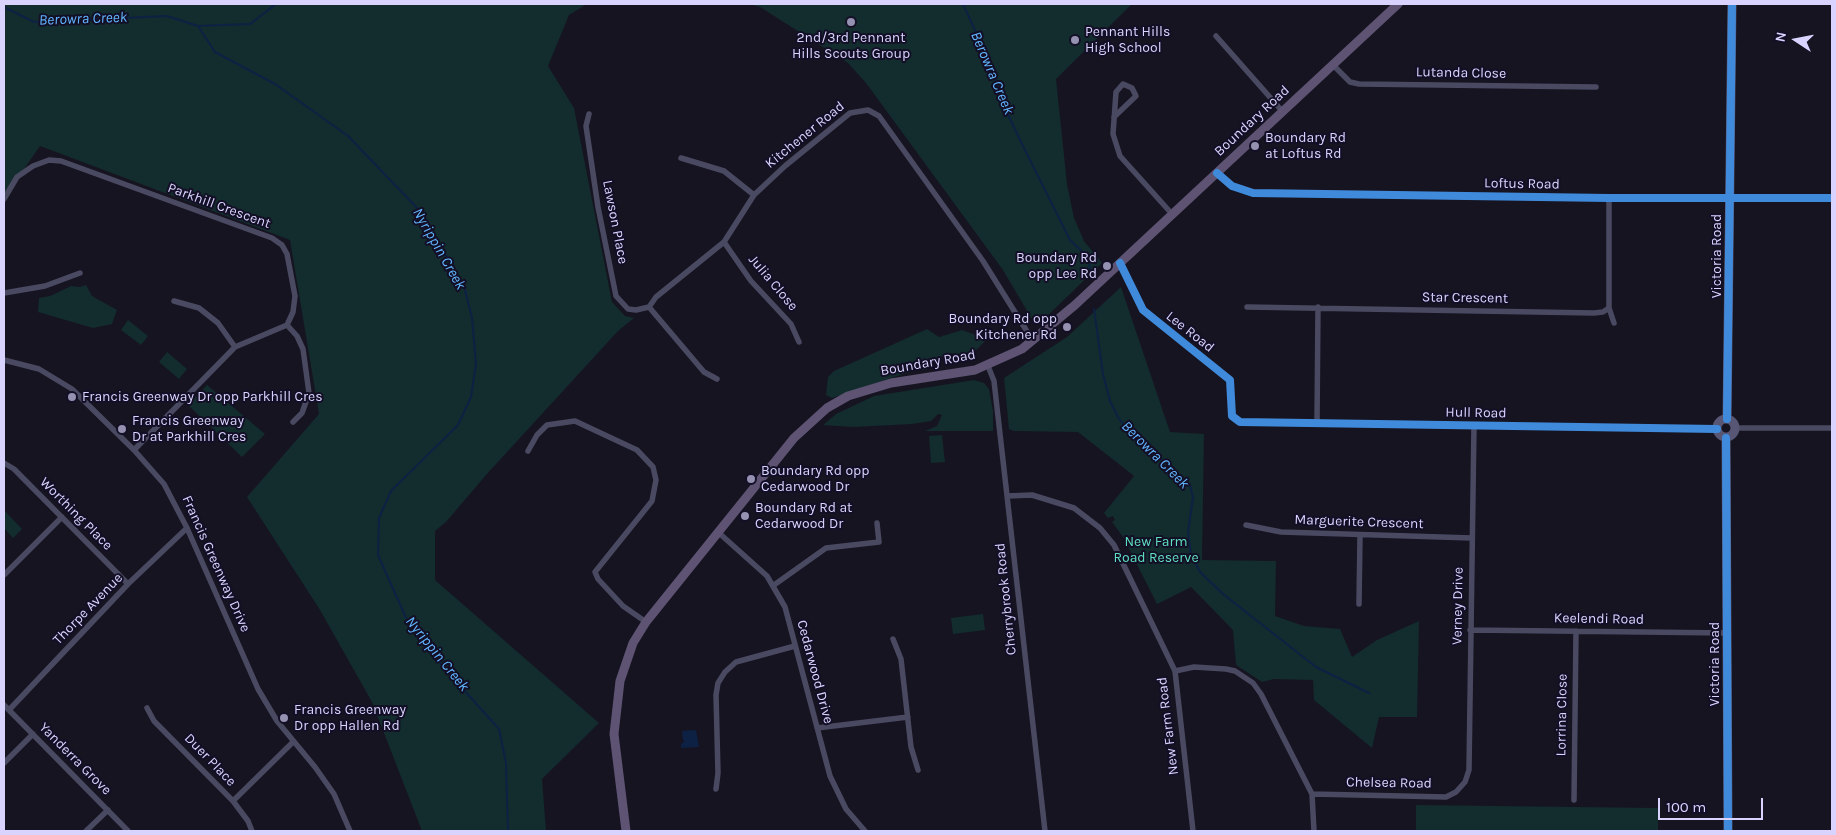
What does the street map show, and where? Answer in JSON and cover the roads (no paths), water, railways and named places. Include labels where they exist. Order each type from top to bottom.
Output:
[{"type":"main road","name":"Boundary Road","points":[[626,831],[614,734],[616,701],[626,661],[633,643],[646,622],[794,438],[828,408],[848,396],[869,389],[922,378],[953,375],[988,366],[1022,349],[1050,328],[1398,4]]},
{"type":"street","name":"Victoria Road","points":[[1727,419],[1732,4]]},
{"type":"street","points":[[1216,36],[1283,112]]},
{"type":"street","name":"Lutanda Close","points":[[1333,64],[1350,82],[1359,84],[1596,87]]},
{"type":"street","points":[[1114,117],[1136,96],[1132,88],[1123,84],[1116,92],[1114,117],[1113,134],[1120,156],[1172,214]]},
{"type":"street","name":"Kitchener Road","points":[[649,307],[656,297],[724,242],[754,195],[850,112],[864,109],[875,112],[984,261],[1033,341]]},
{"type":"street","name":"Lawson Place","points":[[589,114],[586,126],[598,207],[616,296],[628,309],[636,310],[649,307]]},
{"type":"street","points":[[681,158],[724,171],[754,195]]},
{"type":"street","name":"Parkhill Crescent","points":[[4,199],[17,177],[33,166],[49,160],[62,161],[272,238],[282,245],[287,254],[295,296],[293,312],[287,325]]},
{"type":"street","name":"Loftus Road","points":[[1217,173],[1232,186],[1243,192],[1253,193],[1609,198],[1832,198]]},
{"type":"street","points":[[1609,198],[1609,308],[1614,323]]},
{"type":"street","name":"Julia Close","points":[[724,242],[751,281],[791,324],[799,342]]},
{"type":"street","name":"Lee Road","points":[[1120,263],[1143,310],[1230,380],[1232,413],[1235,420]]},
{"type":"street","points":[[4,293],[45,286],[80,274]]},
{"type":"street","points":[[174,301],[199,308],[218,323],[235,347]]},
{"type":"street","points":[[649,307],[704,372],[717,379]]},
{"type":"street","name":"Star Crescent","points":[[1247,307],[1594,313],[1603,312],[1609,308]]},
{"type":"street","points":[[1317,424],[1318,307]]},
{"type":"street","points":[[134,450],[235,347],[287,325],[297,336],[303,350],[309,393],[302,412],[294,422]]},
{"type":"street","name":"Francis Greenway Drive","points":[[4,360],[40,369],[64,384],[134,450],[164,484],[187,528],[258,689],[271,712],[334,794],[350,831]]},
{"type":"street","name":"Cherrybrook Road","points":[[988,366],[994,381],[1045,831]]},
{"type":"street","points":[[1727,419],[1734,423],[1735,428],[1734,434],[1726,438],[1719,434],[1717,428],[1720,421],[1727,419]]},
{"type":"street","name":"Hull Road","points":[[1235,420],[1243,423],[1717,428]]},
{"type":"street","points":[[528,451],[537,434],[547,425],[575,421],[637,450],[650,462],[656,480],[652,501],[595,572],[598,579],[624,606],[646,622]]},
{"type":"street","name":"Verney Drive","points":[[1462,786],[1468,770],[1474,425]]},
{"type":"street","points":[[1735,428],[1832,428]]},
{"type":"street","name":"Victoria Road","points":[[1726,438],[1728,831]]},
{"type":"street","name":"Worthing Place","points":[[4,463],[14,469],[128,584]]},
{"type":"street","name":"New Farm Road","points":[[1007,496],[1032,495],[1065,505],[1083,514],[1100,528],[1119,555],[1175,671],[1193,831]]},
{"type":"street","points":[[4,575],[62,517]]},
{"type":"street","points":[[774,585],[826,548],[879,542],[878,523]]},
{"type":"street","name":"Marguerite Crescent","points":[[1246,525],[1281,532],[1472,538]]},
{"type":"street","name":"Thorpe Avenue","points":[[9,710],[128,584],[187,528]]},
{"type":"street","name":"Cedarwood Drive","points":[[719,533],[759,568],[774,585],[785,607],[834,788],[846,810],[865,831]]},
{"type":"street","points":[[1359,604],[1360,535]]},
{"type":"street","name":"Keelendi Road","points":[[1470,630],[1727,633]]},
{"type":"street","name":"Lorrina Close","points":[[1574,800],[1576,631]]},
{"type":"street","points":[[893,639],[901,659],[912,747],[918,770]]},
{"type":"street","points":[[716,789],[716,695],[718,682],[736,662],[795,646]]},
{"type":"street","points":[[1175,671],[1194,667],[1226,669],[1235,671],[1253,683],[1261,694],[1312,794],[1314,831]]},
{"type":"street","name":"Yanderra Grove","points":[[4,705],[128,831]]},
{"type":"street","name":"Duer Place","points":[[147,708],[154,721],[232,801],[248,821],[252,831]]},
{"type":"street","points":[[817,728],[908,717]]},
{"type":"street","points":[[4,763],[33,734]]},
{"type":"street","points":[[232,801],[293,742]]},
{"type":"street","name":"Chelsea Road","points":[[1312,794],[1446,797],[1456,792],[1462,786]]},
{"type":"street","points":[[86,831],[108,810]]},
{"type":"water","points":[[696,730],[699,747],[681,748],[681,744],[685,741],[683,740],[682,731]]},
{"type":"waterway","name":"Berowra Creek","points":[[4,7],[34,22],[167,16],[198,26],[250,24],[276,4]]},
{"type":"waterway","name":"Berowra Creek","points":[[963,4],[989,61],[1004,106],[1020,140],[1070,240],[1086,255],[1092,274]]},
{"type":"waterway","name":"Nyrippin Creek","points":[[198,26],[215,52],[275,84],[348,136],[419,210],[464,286],[472,318],[476,364],[471,397],[458,425],[391,491],[379,518],[378,555],[407,620],[445,669],[499,729],[506,763],[508,831]]},
{"type":"waterway","name":"Berowra Creek","points":[[1094,309],[1103,374],[1110,401],[1118,417],[1126,428],[1190,485],[1193,497],[1188,532],[1191,555],[1200,572],[1223,594],[1316,667],[1369,693]]},
{"type":"place","name":"2nd/3rd Pennant Hills Scouts Group","points":[[851,22]]},
{"type":"place","name":"Pennant Hills High School","points":[[1075,40]]},
{"type":"place","name":"Boundary Rd at Loftus Rd","points":[[1255,146]]},
{"type":"place","name":"Boundary Rd opp Lee Rd","points":[[1107,266]]},
{"type":"place","name":"Boundary Rd opp Kitchener Rd","points":[[1067,327]]},
{"type":"place","name":"Francis Greenway Dr opp Parkhill Cres","points":[[72,397]]},
{"type":"place","name":"Francis Greenway Dr at Parkhill Cres","points":[[122,429]]},
{"type":"place","name":"Boundary Rd opp Cedarwood Dr","points":[[751,479]]},
{"type":"place","name":"Boundary Rd at Cedarwood Dr","points":[[745,516]]},
{"type":"place","name":"Francis Greenway Dr opp Hallen Rd","points":[[284,718]]},
{"type":"park label","name":"New Farm Road Reserve","points":[[1156,550]]}]
